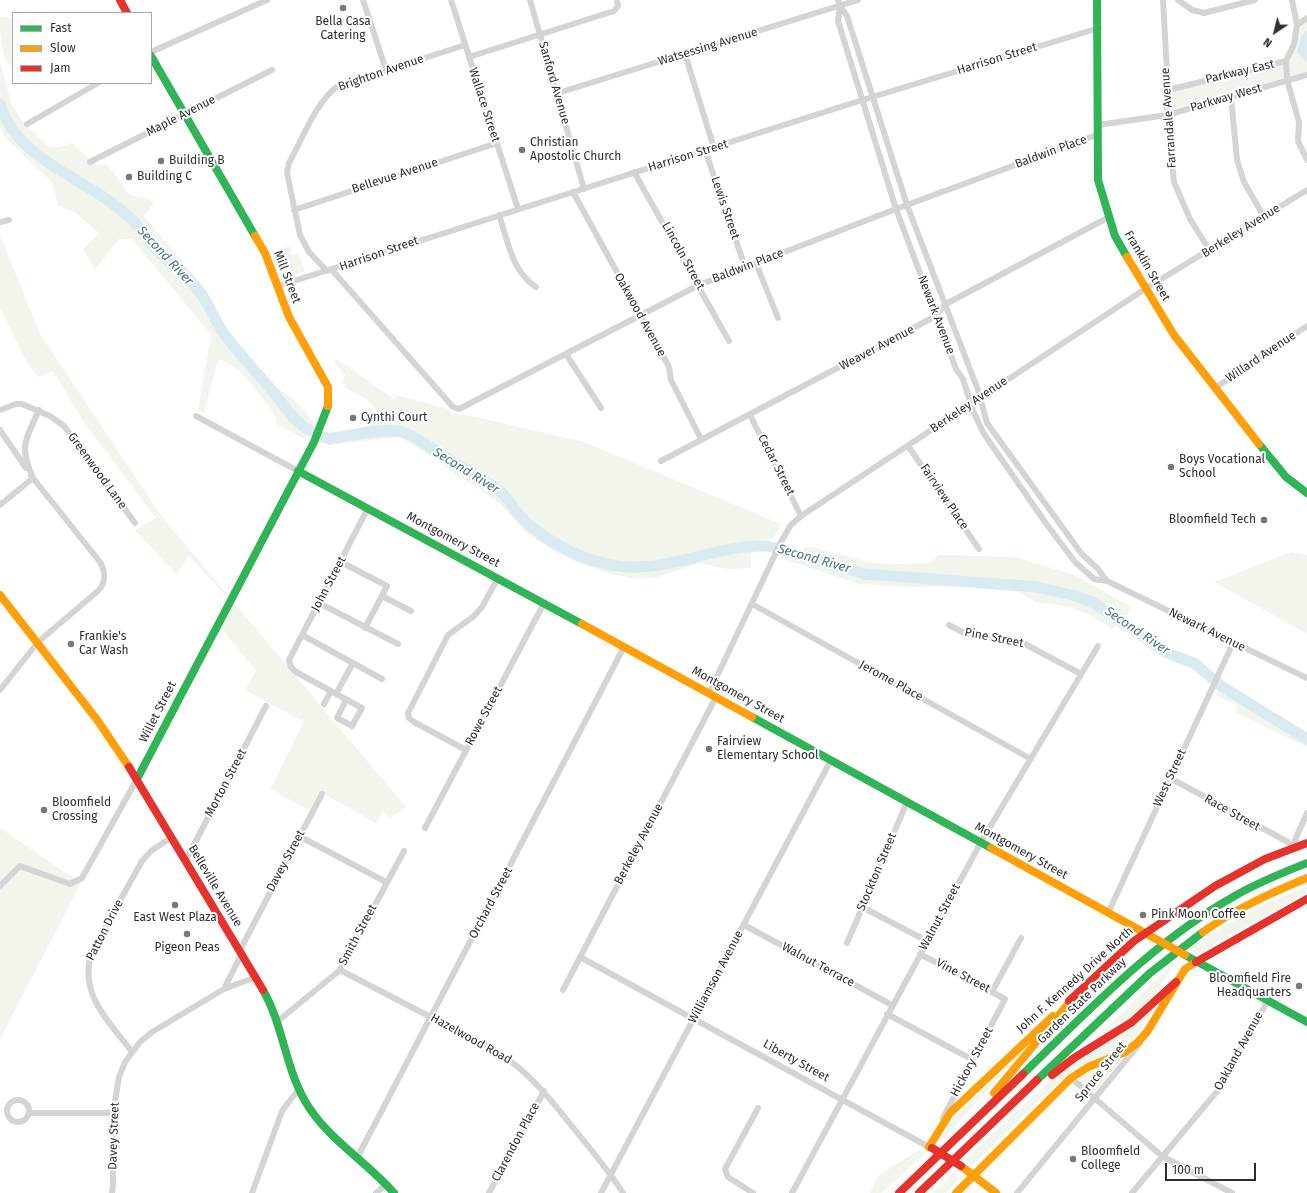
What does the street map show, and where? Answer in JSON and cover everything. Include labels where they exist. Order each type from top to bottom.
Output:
[{"type":"main road","points":[[120,0],[126,12]]},
{"type":"main road","name":"Franklin Street","points":[[1097,0],[1099,28],[1098,180],[1116,236],[1145,289],[1174,335],[1273,462],[1286,476],[1307,493]]},
{"type":"main road","name":"Mill Street","points":[[152,58],[266,253],[289,317],[298,336],[328,387],[329,403],[314,442],[298,471]]},
{"type":"main road","name":"Montgomery Street","points":[[298,471],[709,693],[1307,1022]]},
{"type":"main road","name":"Willet Street","points":[[137,779],[298,471]]},
{"type":"main road","name":"Belleville Avenue","points":[[0,595],[98,721],[137,779],[186,860],[256,978],[278,1021],[292,1071],[299,1089],[314,1115],[324,1127],[394,1193]]},
{"type":"main road","name":"John F. Kennedy Drive North","points":[[930,1148],[940,1126],[954,1109],[1128,946],[1145,933],[1231,877],[1265,859],[1307,843]]},
{"type":"main road","name":"Garden State Parkway","points":[[899,1193],[1121,980],[1177,932],[1234,895],[1307,863]]},
{"type":"main road","points":[[919,1193],[1139,983],[1188,941],[1251,902],[1307,878]]},
{"type":"main road","name":"Spruce Street","points":[[1147,1032],[1185,968],[1307,899]]},
{"type":"main road","points":[[947,1166],[1063,1066],[1132,1022],[1176,982]]},
{"type":"main road","points":[[939,1155],[1028,1055],[1073,998]]},
{"type":"main road","points":[[956,1193],[973,1174],[1071,1078],[1088,1066],[1129,1049],[1147,1032]]},
{"type":"main road","name":"Liberty Street","points":[[930,1148],[973,1174],[996,1193]]},
{"type":"street","points":[[152,52],[267,0]]},
{"type":"street","points":[[363,0],[386,70]]},
{"type":"street","name":"Wallace Street","points":[[451,0],[518,209]]},
{"type":"street","name":"Sanford Avenue","points":[[530,0],[558,93],[584,189]]},
{"type":"street","points":[[469,57],[614,11],[618,6],[617,0]]},
{"type":"street","name":"Watsessing Avenue","points":[[558,93],[685,54],[839,3],[858,0]]},
{"type":"street","name":"Farrandale Avenue","points":[[1163,0],[1168,90],[1167,115],[1174,182],[1190,218],[1210,250]]},
{"type":"street","points":[[1178,0],[1192,10],[1204,14],[1254,0]]},
{"type":"street","points":[[1292,0],[1297,25],[1307,18]]},
{"type":"street","name":"Newark Avenue","points":[[839,3],[847,16],[871,97],[907,205],[988,425],[1081,553],[1098,569],[1107,581]]},
{"type":"street","name":"Newark Avenue","points":[[839,3],[838,21],[896,209],[956,369],[963,379],[984,434],[1044,522],[1075,562],[1094,579],[1107,581],[1307,678]]},
{"type":"street","name":"Parkway East","points":[[1168,90],[1286,61],[1294,44],[1297,25]]},
{"type":"street","name":"Harrison Street","points":[[278,286],[412,242],[714,148],[871,97],[1099,28]]},
{"type":"street","name":"Brighton Avenue","points":[[424,373],[304,244],[300,235],[288,178],[289,163],[329,92],[338,86],[465,45]]},
{"type":"street","points":[[685,54],[714,148]]},
{"type":"street","points":[[1286,61],[1288,80],[1299,122],[1298,141],[1307,160]]},
{"type":"street","name":"Maple Avenue","points":[[90,162],[272,70]]},
{"type":"street","name":"Parkway West","points":[[1098,125],[1167,115],[1307,75]]},
{"type":"street","points":[[27,124],[96,84]]},
{"type":"street","points":[[1230,97],[1237,160],[1244,182],[1264,217]]},
{"type":"street","name":"Baldwin Place","points":[[424,373],[453,407],[459,410],[699,285],[896,209],[1099,134]]},
{"type":"street","name":"Bellevue Avenue","points":[[294,210],[497,143]]},
{"type":"street","name":"Lewis Street","points":[[705,150],[745,267]]},
{"type":"street","name":"Lincoln Street","points":[[634,172],[699,285],[729,341]]},
{"type":"street","name":"Berkeley Avenue","points":[[709,693],[774,555],[791,526],[801,516],[1145,289],[1307,190]]},
{"type":"street","name":"Oakwood Avenue","points":[[573,192],[669,368],[671,380],[701,439]]},
{"type":"street","points":[[499,215],[515,265],[524,279],[536,287]]},
{"type":"street","name":"Weaver Avenue","points":[[661,461],[936,316],[944,305],[1109,217]]},
{"type":"street","points":[[0,222],[9,220]]},
{"type":"street","points":[[756,263],[778,318]]},
{"type":"street","name":"Willard Avenue","points":[[1215,388],[1307,326]]},
{"type":"street","points":[[566,354],[601,408]]},
{"type":"street","points":[[0,410],[19,404],[39,410],[27,437],[24,451],[33,478]]},
{"type":"street","name":"Greenwood Lane","points":[[39,410],[58,420],[64,426],[135,523]]},
{"type":"street","name":"Cedar Street","points":[[750,415],[801,516]]},
{"type":"street","name":"Montgomery Street","points":[[196,416],[298,471]]},
{"type":"street","points":[[0,430],[33,478],[100,562],[105,575],[104,581],[98,591],[38,642],[0,690]]},
{"type":"street","name":"Fairview Place","points":[[908,446],[979,549]]},
{"type":"street","points":[[0,505],[33,478]]},
{"type":"street","name":"John Street","points":[[334,693],[296,672],[291,667],[289,660],[368,508]]},
{"type":"street","points":[[341,562],[388,586],[365,628]]},
{"type":"street","points":[[466,750],[414,722],[409,718],[408,713],[448,635],[474,616],[482,607],[498,578]]},
{"type":"street","points":[[382,596],[410,611]]},
{"type":"street","points":[[319,603],[398,644]]},
{"type":"street","name":"Rowe Street","points":[[425,828],[544,603]]},
{"type":"street","name":"Jerome Place","points":[[752,604],[1031,759]]},
{"type":"street","name":"Pine Street","points":[[949,624],[964,633],[1020,642],[1081,674]]},
{"type":"street","points":[[302,635],[382,679]]},
{"type":"street","name":"West Street","points":[[1108,913],[1233,643]]},
{"type":"street","name":"Walnut Street","points":[[792,1193],[887,1014],[981,842],[1098,646]]},
{"type":"street","name":"Orchard Street","points":[[357,1158],[624,647]]},
{"type":"street","points":[[324,704],[334,693],[353,663]]},
{"type":"street","points":[[334,693],[346,700]]},
{"type":"street","name":"Berkeley Avenue","points":[[563,990],[716,697]]},
{"type":"street","name":"Morton Street","points":[[186,860],[266,706]]},
{"type":"street","name":"Williamson Avenue","points":[[601,1193],[831,760]]},
{"type":"street","name":"Race Street","points":[[1170,778],[1288,842],[1294,848]]},
{"type":"street","name":"Willet Street","points":[[0,886],[20,866],[70,884],[82,878],[137,779]]},
{"type":"street","name":"Davey Street","points":[[224,989],[299,836],[322,794]]},
{"type":"street","name":"Stockton Street","points":[[847,943],[907,802]]},
{"type":"street","points":[[1294,848],[1295,840],[1307,813]]},
{"type":"street","points":[[299,836],[386,882]]},
{"type":"street","name":"Patton Drive","points":[[132,1052],[96,1003],[88,984],[88,963],[92,951],[142,861],[151,851],[172,838]]},
{"type":"street","name":"Smith Street","points":[[278,1021],[340,970],[404,851]]},
{"type":"street","points":[[862,907],[927,941]]},
{"type":"street","name":"Walnut Terrace","points":[[744,925],[892,1005]]},
{"type":"street","points":[[992,992],[1021,938]]},
{"type":"street","name":"Vine Street","points":[[920,954],[1005,999]]},
{"type":"street","name":"Liberty Street","points":[[580,957],[930,1148]]},
{"type":"street","name":"Hazelwood Road","points":[[340,970],[498,1052],[515,1064],[544,1091],[611,1174],[623,1193]]},
{"type":"street","name":"Davey Street","points":[[112,1193],[113,1113],[119,1077],[125,1062],[140,1042],[152,1032],[224,989],[256,978]]},
{"type":"street","name":"Hickory Street","points":[[940,1126],[1005,999]]},
{"type":"street","name":"Oakland Avenue","points":[[1132,1193],[1219,1089],[1268,1000]]},
{"type":"street","points":[[887,1014],[973,1060]]},
{"type":"street","name":"Spruce Street","points":[[1017,1193],[1094,1100],[1147,1032]]},
{"type":"street","points":[[1071,1078],[1094,1100],[1162,1156],[1232,1193]]},
{"type":"street","points":[[252,1193],[282,1111],[299,1089]]},
{"type":"street","name":"Clarendon Place","points":[[489,1193],[544,1091]]},
{"type":"street","points":[[753,1193],[728,1177],[725,1169],[758,1108]]},
{"type":"street","points":[[29,1113],[113,1113]]},
{"type":"street","points":[[376,1193],[386,1184]]},
{"type":"shaded area","points":[[0,17],[12,18],[12,67],[5,58],[1,38]]},
{"type":"shaded area","points":[[1307,21],[1307,72],[1170,110],[1172,91],[1289,63],[1301,27]]},
{"type":"shaded area","points":[[1307,31],[1307,62],[1297,52],[1302,35]]},
{"type":"shaded area","points":[[0,61],[11,103],[22,121],[47,146],[59,147],[72,143],[96,165],[107,164],[130,195],[151,200],[154,203],[144,216],[207,291],[219,317],[236,343],[277,388],[300,405],[314,424],[305,439],[276,424],[276,417],[244,375],[236,368],[218,359],[204,413],[198,410],[211,335],[132,239],[119,239],[95,270],[83,249],[99,233],[73,211],[58,206],[52,182],[4,136],[0,126]]},
{"type":"shaded area","points":[[0,235],[40,334],[162,517],[406,807],[390,818],[383,811],[376,823],[319,791],[309,810],[270,789],[304,722],[245,690],[256,671],[217,623],[226,596],[189,556],[176,574],[135,530],[156,518],[83,421],[53,371],[38,377],[27,363],[0,308]]},
{"type":"shaded area","points":[[291,246],[292,256],[298,253],[305,271],[284,278],[273,251]]},
{"type":"shaded area","points":[[337,359],[394,399],[396,395],[448,409],[452,413],[463,414],[584,442],[781,524],[773,539],[756,540],[751,554],[751,568],[728,569],[699,563],[658,577],[638,579],[611,574],[576,562],[550,549],[526,532],[500,504],[471,483],[455,475],[441,463],[400,437],[328,445],[322,440],[326,432],[349,430],[365,426],[372,422],[376,416],[377,409],[363,397],[347,389],[343,384],[345,375],[334,362]]},
{"type":"shaded area","points":[[787,546],[801,550],[808,546],[873,563],[931,563],[938,555],[1016,557],[1077,576],[1131,607],[1126,618],[1112,629],[1090,615],[1071,607],[1036,602],[1019,592],[962,586],[912,587],[859,584],[781,558]]},
{"type":"shaded area","points":[[1291,552],[1307,555],[1307,634],[1214,582]]},
{"type":"shaded area","points":[[1221,686],[1268,715],[1307,732],[1307,747],[1235,712],[1238,706],[1216,695]]},
{"type":"shaded area","points":[[0,828],[81,883],[0,1039]]},
{"type":"shaded area","points":[[1306,887],[1307,892],[1197,954],[1187,948],[1252,910]]},
{"type":"shaded area","points":[[1176,961],[1159,989],[1137,1013],[1098,1036]]},
{"type":"shaded area","points":[[1158,1002],[1136,1036],[1111,1052],[1077,1067],[1039,1100],[973,1165],[964,1160],[1049,1082],[1076,1060]]},
{"type":"shaded area","points":[[1029,1045],[939,1143],[950,1121]]},
{"type":"shaded area","points":[[1123,1058],[1096,1091],[1092,1090],[1079,1078],[1080,1075]]},
{"type":"shaded area","points":[[919,1150],[926,1153],[881,1193],[870,1193],[879,1175]]},
{"type":"shaded area","points":[[955,1171],[958,1179],[946,1193],[933,1193]]},
{"type":"waterway","name":"Second River","points":[[0,104],[10,125],[23,142],[40,157],[117,207],[137,225],[157,250],[182,272],[206,301],[220,328],[235,347],[294,419],[311,431]]},
{"type":"waterway","name":"Second River","points":[[323,437],[330,439],[366,432],[386,431],[402,432],[409,435],[421,441],[498,490],[504,495],[521,517],[547,538],[567,550],[599,562],[622,566],[643,567],[684,560],[725,550],[768,546],[865,574],[1037,587],[1076,596],[1094,603],[1167,653],[1194,663],[1221,686],[1307,739]]},
{"type":"traffic: fast","points":[[1097,0],[1098,180],[1115,236],[1127,257]]},
{"type":"traffic: fast","points":[[152,58],[255,236]]},
{"type":"traffic: fast","points":[[137,779],[314,442],[328,406]]},
{"type":"traffic: fast","points":[[1259,444],[1286,477],[1307,493]]},
{"type":"traffic: fast","points":[[298,471],[582,624]]},
{"type":"traffic: fast","points":[[752,717],[991,848]]},
{"type":"traffic: fast","points":[[1023,1074],[1122,979],[1176,935],[1204,915],[1251,887],[1307,863]]},
{"type":"traffic: fast","points":[[1037,1080],[1150,973],[1203,932]]},
{"type":"traffic: fast","points":[[1185,955],[1307,1022]]},
{"type":"traffic: fast","points":[[263,990],[270,1003],[293,1074],[305,1101],[335,1138],[383,1181],[394,1193]]},
{"type":"traffic: slow","points":[[255,236],[265,253],[289,317],[328,387],[328,406]]},
{"type":"traffic: slow","points":[[1127,257],[1174,335],[1259,444]]},
{"type":"traffic: slow","points":[[0,595],[98,721],[129,767]]},
{"type":"traffic: slow","points":[[582,624],[752,717]]},
{"type":"traffic: slow","points":[[991,848],[1154,938]]},
{"type":"traffic: slow","points":[[1203,932],[1240,909],[1307,878]]},
{"type":"traffic: slow","points":[[1154,938],[1185,955]]},
{"type":"traffic: slow","points":[[956,1193],[1071,1078],[1088,1067],[1125,1052],[1137,1043],[1147,1032],[1185,969],[1196,962]]},
{"type":"traffic: slow","points":[[994,1093],[1073,998]]},
{"type":"traffic: slow","points":[[932,1148],[929,1147],[950,1113],[1053,1016]]},
{"type":"traffic: slow","points":[[961,1166],[996,1193]]},
{"type":"traffic: jam","points":[[120,0],[126,12]]},
{"type":"traffic: jam","points":[[129,767],[263,990]]},
{"type":"traffic: jam","points":[[1069,1001],[1134,941],[1215,886],[1265,859],[1307,843]]},
{"type":"traffic: jam","points":[[1196,962],[1307,899]]},
{"type":"traffic: jam","points":[[1052,1075],[1074,1058],[1132,1022],[1176,982]]},
{"type":"traffic: jam","points":[[899,1193],[1023,1074]]},
{"type":"traffic: jam","points":[[919,1193],[1037,1080]]},
{"type":"traffic: jam","points":[[932,1148],[961,1166]]},
{"type":"place","name":"Bella Casa Catering","points":[[343,8]]},
{"type":"place","name":"Christian Apostolic Church","points":[[522,150]]},
{"type":"place","name":"Building B","points":[[161,161]]},
{"type":"place","name":"Building C","points":[[129,177]]},
{"type":"place","name":"Cynthi Court","points":[[353,418]]},
{"type":"place","name":"Boys Vocational School","points":[[1171,467]]},
{"type":"place","name":"Bloomfield Tech","points":[[1264,520]]},
{"type":"place","name":"Frankie's Car Wash","points":[[71,644]]},
{"type":"place","name":"Fairview Elementary School","points":[[709,749]]},
{"type":"place","name":"Bloomfield Crossing","points":[[44,810]]},
{"type":"place","name":"East West Plaza","points":[[175,905]]},
{"type":"place","name":"Pink Moon Coffee","points":[[1143,915]]},
{"type":"place","name":"Pigeon Peas","points":[[187,934]]},
{"type":"place","name":"Bloomfield Fire Headquarters","points":[[1299,986]]},
{"type":"place","name":"Bloomfield College","points":[[1073,1159]]}]
